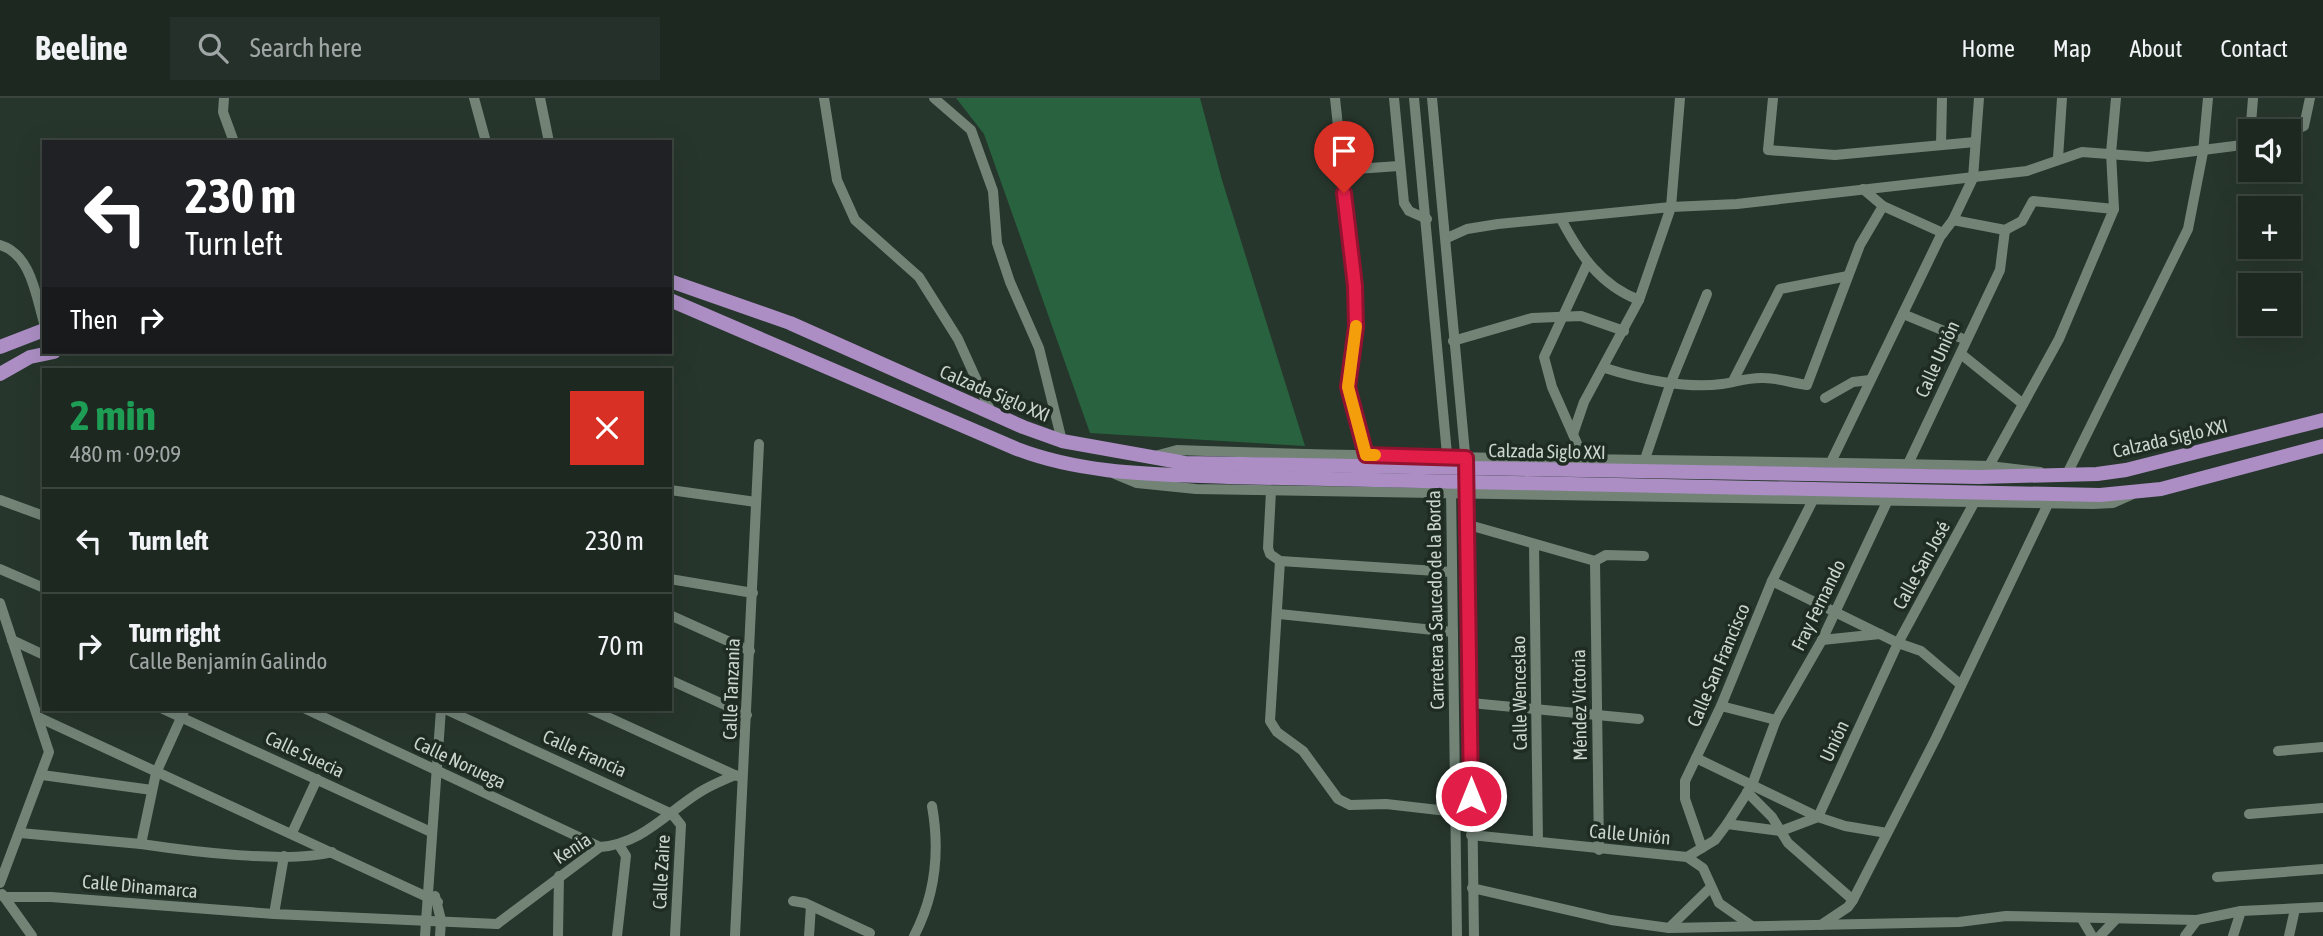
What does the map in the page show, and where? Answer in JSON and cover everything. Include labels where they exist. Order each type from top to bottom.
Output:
[{"type":"main road","name":"Calzada Siglo XXI","points":[[672,282],[790,323],[992,414],[1062,441],[1229,471],[1442,480],[1909,476],[2100,495],[2135,493],[2184,484],[2323,446]]},
{"type":"main road","name":"Calzada Siglo XXI","points":[[672,301],[1017,449],[1060,463],[1109,471],[1979,477],[2046,473],[2097,474],[2151,466],[2322,423]]},
{"type":"main road","points":[[0,347],[42,331]]},
{"type":"main road","points":[[0,374],[30,357],[44,354]]},
{"type":"street","points":[[224,98],[223,112],[233,140]]},
{"type":"street","points":[[474,98],[485,140]]},
{"type":"street","points":[[540,98],[548,140]]},
{"type":"street","points":[[824,98],[837,180],[855,220],[919,277],[958,339],[992,414]]},
{"type":"street","points":[[934,98],[971,130],[993,191],[997,243],[1010,282],[1039,348],[1062,441]]},
{"type":"street","points":[[1335,98],[1355,286],[1356,327],[1348,387],[1366,455]]},
{"type":"street","points":[[1394,98],[1404,203],[1409,211],[1427,219]]},
{"type":"street","name":"Carretera a Saucedo de la Borda","points":[[1414,98],[1451,495],[1457,936]]},
{"type":"street","name":"Carretera a Saucedo de la Borda","points":[[1432,98],[1447,238],[1453,341],[1468,494],[1474,936]]},
{"type":"street","points":[[1573,434],[1584,402],[1605,368],[1639,300],[1671,207],[1680,98]]},
{"type":"street","points":[[1773,98],[1768,150],[1835,155],[1975,142]]},
{"type":"street","points":[[1941,145],[1942,98]]},
{"type":"street","points":[[1831,462],[1943,233],[1953,220],[1973,178],[1979,98]]},
{"type":"street","points":[[2058,159],[2062,98]]},
{"type":"street","points":[[1989,466],[2059,339],[2114,209],[2111,153],[2116,98]]},
{"type":"street","points":[[2067,474],[2188,229],[2203,152],[2208,98]]},
{"type":"street","points":[[2253,98],[2254,119]]},
{"type":"street","points":[[2301,127],[2304,126],[2310,98]]},
{"type":"street","points":[[1447,238],[1467,229],[1498,224],[1671,207],[1737,204],[2027,171],[2082,152],[2148,157],[2238,146]]},
{"type":"street","points":[[1341,170],[1399,166]]},
{"type":"street","points":[[1863,189],[1882,206],[1943,233]]},
{"type":"street","points":[[1953,220],[2006,230],[2022,221],[2033,201],[2114,209]]},
{"type":"street","points":[[1605,368],[1639,379],[1671,382],[1723,384],[1734,379],[1766,377],[1807,384],[1848,276],[1882,206]]},
{"type":"street","points":[[1561,219],[1588,262],[1615,291],[1639,300]]},
{"type":"street","name":"Calle Unión","points":[[1909,476],[1966,340],[2000,270],[2006,230]]},
{"type":"street","points":[[0,245],[11,249],[30,274],[42,316]]},
{"type":"street","points":[[1583,457],[1552,387],[1544,357],[1588,262]]},
{"type":"street","points":[[1734,379],[1780,289],[1848,276]]},
{"type":"street","points":[[1645,459],[1671,382],[1707,295]]},
{"type":"street","points":[[1903,314],[1966,340]]},
{"type":"street","points":[[1453,341],[1510,322],[1581,316],[1624,331]]},
{"type":"street","points":[[1961,354],[2023,404]]},
{"type":"street","points":[[1825,398],[1853,382],[1870,380]]},
{"type":"street","name":"Calle Tanzania","points":[[735,936],[740,777],[747,715],[759,444]]},
{"type":"street","points":[[1153,456],[1177,450],[1448,458],[1583,457],[1831,462],[1909,476],[1989,466],[2021,467],[2046,473]]},
{"type":"street","points":[[1399,494],[1409,475],[1405,457]]},
{"type":"street","points":[[1497,458],[1493,481],[1502,495]]},
{"type":"street","name":"Calzada Siglo XXI","points":[[1109,471],[1137,483],[1170,487],[1399,494],[2048,504],[2113,503],[2135,493]]},
{"type":"street","points":[[672,490],[756,502]]},
{"type":"street","points":[[1271,491],[1268,548],[1270,554],[1280,561],[1452,572]]},
{"type":"street","points":[[0,500],[42,514]]},
{"type":"street","name":"Calle San Francisco","points":[[1702,848],[1685,799],[1685,782],[1721,706],[1772,581],[1813,500]]},
{"type":"street","name":"Fray Fernando","points":[[1687,857],[1715,839],[1749,788],[1776,720],[1837,611],[1887,502]]},
{"type":"street","name":"Calle San José","points":[[1898,643],[1975,503]]},
{"type":"street","points":[[1821,925],[1849,907],[1853,900],[2048,504]]},
{"type":"street","points":[[1469,525],[1595,561],[1606,555],[1644,556]]},
{"type":"street","name":"Calle Wenceslao","points":[[1534,544],[1538,842]]},
{"type":"street","points":[[1280,561],[1279,614],[1270,721],[1274,729],[1303,751],[1332,792],[1350,805],[1386,804],[1456,812]]},
{"type":"street","name":"Méndez Victoria","points":[[1595,561],[1599,850]]},
{"type":"street","points":[[0,569],[42,587]]},
{"type":"street","points":[[672,579],[752,593]]},
{"type":"street","points":[[1772,581],[1898,643],[1922,651],[1961,685]]},
{"type":"street","points":[[0,604],[49,752],[0,883]]},
{"type":"street","points":[[1279,614],[1453,632]]},
{"type":"street","points":[[672,616],[750,652]]},
{"type":"street","points":[[1822,640],[1880,634]]},
{"type":"street","points":[[12,640],[42,653]]},
{"type":"street","name":"Unión","points":[[1818,817],[1898,643]]},
{"type":"street","points":[[672,681],[747,715]]},
{"type":"street","points":[[1471,704],[1639,719]]},
{"type":"street","points":[[1721,706],[1776,720]]},
{"type":"street","name":"Calle Noruega","points":[[310,711],[600,847]]},
{"type":"street","points":[[440,936],[441,920],[431,887],[431,832],[443,711]]},
{"type":"street","name":"Calle Francia","points":[[447,711],[672,814]]},
{"type":"street","points":[[594,711],[740,777]]},
{"type":"street","points":[[141,844],[156,773],[183,713]]},
{"type":"street","name":"Calle Suecia","points":[[183,713],[431,832]]},
{"type":"street","points":[[38,717],[434,901]]},
{"type":"street","points":[[2278,751],[2323,747]]},
{"type":"street","points":[[1696,758],[1749,788],[1818,817],[1845,826],[1887,833]]},
{"type":"street","points":[[42,775],[152,790]]},
{"type":"street","name":"Kenia","points":[[497,924],[600,847],[619,845],[672,814],[701,791],[740,777]]},
{"type":"street","points":[[292,833],[317,779]]},
{"type":"street","points":[[1749,788],[1795,850],[1853,900]]},
{"type":"street","points":[[914,936],[927,911],[935,861],[937,835],[932,806]]},
{"type":"street","points":[[2249,814],[2323,808]]},
{"type":"street","name":"Calle Zaire","points":[[672,814],[681,825],[674,936]]},
{"type":"street","points":[[1727,824],[1781,831],[1818,817]]},
{"type":"street","points":[[20,833],[284,856],[318,856],[332,852]]},
{"type":"street","name":"Calle Unión","points":[[1471,835],[1687,857],[1703,868],[1719,903],[1752,926]]},
{"type":"street","points":[[617,936],[626,856],[619,845]]},
{"type":"street","points":[[274,914],[284,856]]},
{"type":"street","points":[[2217,877],[2323,869]]},
{"type":"street","points":[[558,936],[559,876]]},
{"type":"street","points":[[1669,928],[1711,887]]},
{"type":"street","points":[[1472,888],[1611,920],[1669,928],[1959,922],[2006,916],[2197,920],[2241,911],[2323,907]]},
{"type":"street","points":[[2,895],[32,936]]},
{"type":"street","name":"Calle Dinamarca","points":[[2,895],[274,914],[497,924]]},
{"type":"street","points":[[425,936],[426,920],[434,901]]},
{"type":"street","points":[[793,901],[811,906],[851,931],[870,933]]},
{"type":"street","points":[[809,936],[811,906]]},
{"type":"street","points":[[2289,936],[2295,909]]},
{"type":"street","points":[[2233,936],[2241,911]]},
{"type":"street","points":[[2082,919],[2092,936]]},
{"type":"street","points":[[2100,936],[2116,919]]},
{"type":"street","points":[[2185,936],[2197,920]]},
{"type":"street","points":[[497,924],[498,936]]},
{"type":"green space","points":[[956,98],[1200,98],[1222,180],[1305,446],[1090,433],[984,134]]},
{"type":"slow traffic","points":[[1356,326],[1348,387],[1350,401],[1366,455],[1375,455]]},
{"type":"route","points":[[1344,193],[1355,286],[1356,327],[1348,387],[1366,455],[1466,458],[1469,509],[1471,796]]}]
